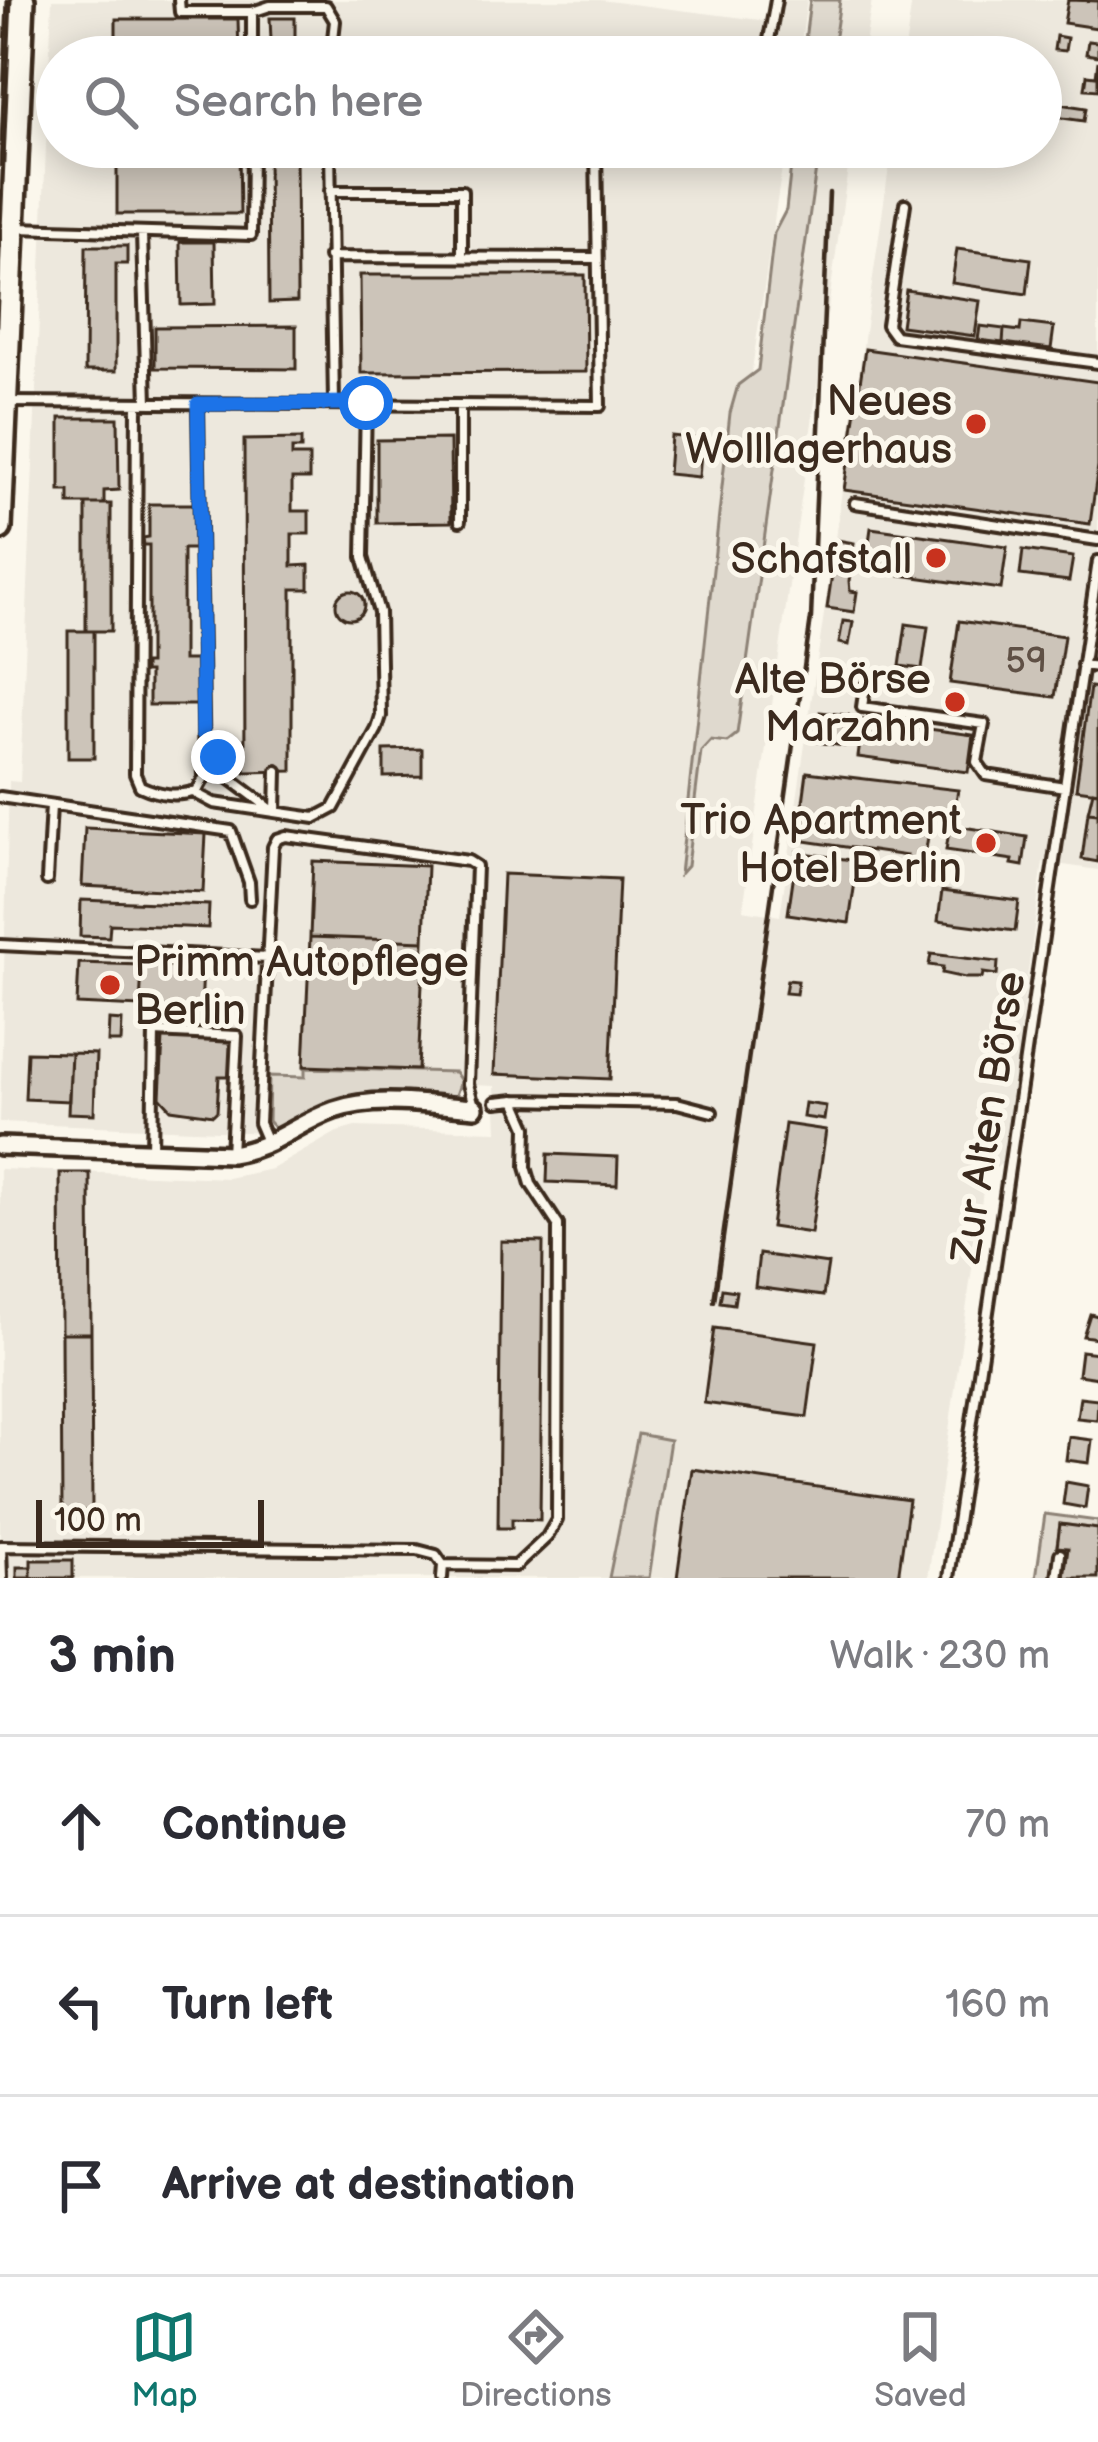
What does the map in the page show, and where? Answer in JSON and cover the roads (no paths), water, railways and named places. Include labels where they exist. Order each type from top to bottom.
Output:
[{"type":"main road","points":[[0,528],[23,0]]},
{"type":"street","points":[[0,1146],[231,1154],[268,1146],[349,1105],[475,1108]]},
{"type":"lane","points":[[179,0],[180,12],[326,6],[335,21],[333,36]]},
{"type":"lane","points":[[770,36],[776,0]]},
{"type":"lane","points":[[252,36],[253,12]]},
{"type":"lane","points":[[13,229],[251,235],[252,168]]},
{"type":"lane","points":[[330,168],[334,403]]},
{"type":"lane","points":[[5,401],[600,406],[596,168]]},
{"type":"lane","points":[[330,191],[462,191],[462,257]]},
{"type":"lane","points":[[905,204],[887,325],[895,336],[1098,362]]},
{"type":"lane","points":[[142,234],[135,774],[140,786],[158,794],[193,792],[214,803],[315,818],[334,808],[380,716],[380,613],[364,556],[366,403]]},
{"type":"lane","points":[[329,257],[596,258]]},
{"type":"lane","points":[[193,792],[204,778],[198,404]]},
{"type":"lane","points":[[460,405],[460,521]]},
{"type":"lane","points":[[855,503],[1098,540]]},
{"type":"lane","name":"Zur Alten Börse","points":[[949,1578],[1098,561]]},
{"type":"lane","points":[[1082,665],[1098,667]]},
{"type":"lane","points":[[865,687],[862,706],[984,724],[977,762],[986,775],[1065,787]]},
{"type":"lane","points":[[203,733],[224,774],[276,812]]},
{"type":"lane","points":[[276,812],[277,771]]},
{"type":"lane","points":[[0,797],[231,831],[249,882],[250,899]]},
{"type":"lane","points":[[47,880],[51,805]]},
{"type":"lane","points":[[268,1146],[259,1123],[273,847],[286,836],[468,861],[476,866],[468,1084],[475,1108]]},
{"type":"lane","points":[[0,945],[268,958]]},
{"type":"lane","points":[[152,1152],[154,1031],[237,1036],[231,1154]]},
{"type":"lane","points":[[443,1565],[516,1566],[547,1537],[556,1520],[558,1225],[531,1184],[526,1167],[527,1127],[514,1100]]},
{"type":"lane","points":[[496,1102],[677,1103],[712,1112]]},
{"type":"lane","points":[[2,1578],[1,1546],[417,1550],[436,1555],[443,1565],[442,1578]]},
{"type":"lane","points":[[1057,1578],[1060,1554]]},
{"type":"tram line","points":[[0,166],[7,0]]},
{"type":"railway","points":[[714,1301],[811,618],[829,193]]},
{"type":"place","name":"Neues Wolllagerhaus","points":[[976,424]]},
{"type":"place","name":"Schafstall","points":[[936,558]]},
{"type":"place","name":"Alte Börse Marzahn","points":[[955,702]]},
{"type":"place","name":"Trio Apartment Hotel Berlin","points":[[986,843]]},
{"type":"place","name":"Primm Autopflege Berlin","points":[[110,985]]}]
